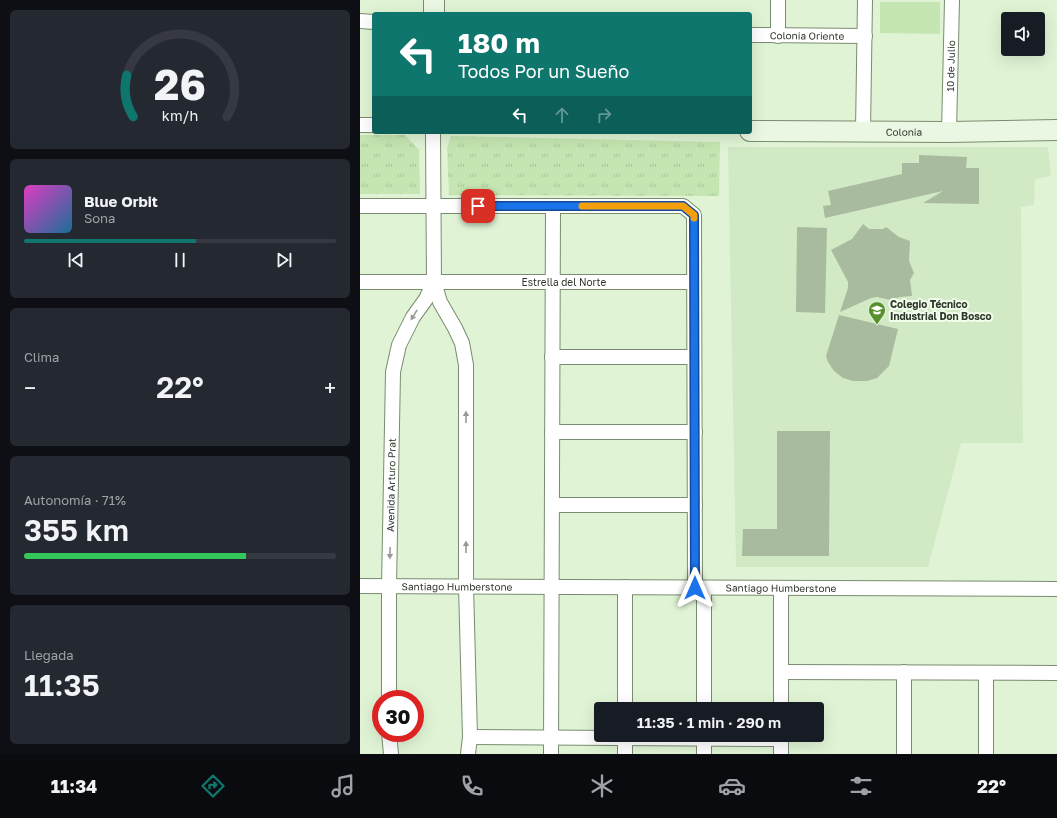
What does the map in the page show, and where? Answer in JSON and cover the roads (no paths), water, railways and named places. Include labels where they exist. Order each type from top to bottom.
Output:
[{"type":"street","points":[[434,0],[434,12]]},
{"type":"street","points":[[778,0],[778,36]]},
{"type":"street","points":[[863,131],[865,0]]},
{"type":"street","name":"10 de Julio","points":[[949,132],[952,0]]},
{"type":"street","points":[[360,21],[372,22]]},
{"type":"street","name":"Colonia Oriente","points":[[752,35],[865,36]]},
{"type":"street","points":[[360,125],[372,125]]},
{"type":"street","name":"Colonia","points":[[752,130],[949,132],[1057,130]]},
{"type":"street","name":"Avenida Arturo Prat","points":[[433,134],[434,282],[440,302],[462,343],[466,365],[466,586],[470,737],[468,754]]},
{"type":"street","points":[[360,206],[683,206],[694,215],[695,505],[700,588],[704,702]]},
{"type":"street","points":[[551,754],[553,206]]},
{"type":"street","name":"Estrella del Norte","points":[[360,282],[694,282]]},
{"type":"street","name":"Avenida Arturo Prat","points":[[389,690],[389,586],[393,372],[399,345],[413,317],[426,299],[434,282]]},
{"type":"street","points":[[552,357],[694,357]]},
{"type":"street","points":[[552,432],[694,432]]},
{"type":"street","points":[[552,505],[695,505]]},
{"type":"street","name":"Santiago Humberstone","points":[[360,586],[1057,589]]},
{"type":"street","points":[[625,588],[625,702]]},
{"type":"street","points":[[781,588],[781,702]]},
{"type":"street","points":[[781,672],[1057,673]]},
{"type":"street","points":[[904,672],[904,754]]},
{"type":"street","points":[[986,673],[986,754]]},
{"type":"street","points":[[470,737],[594,737]]},
{"type":"street","points":[[390,742],[391,754]]},
{"type":"street","points":[[625,742],[625,754]]},
{"type":"street","points":[[704,742],[704,754]]},
{"type":"street","points":[[781,742],[781,754]]},
{"type":"place","name":"Colegio Técnico Industrial Don Bosco","points":[[877,325]]}]
